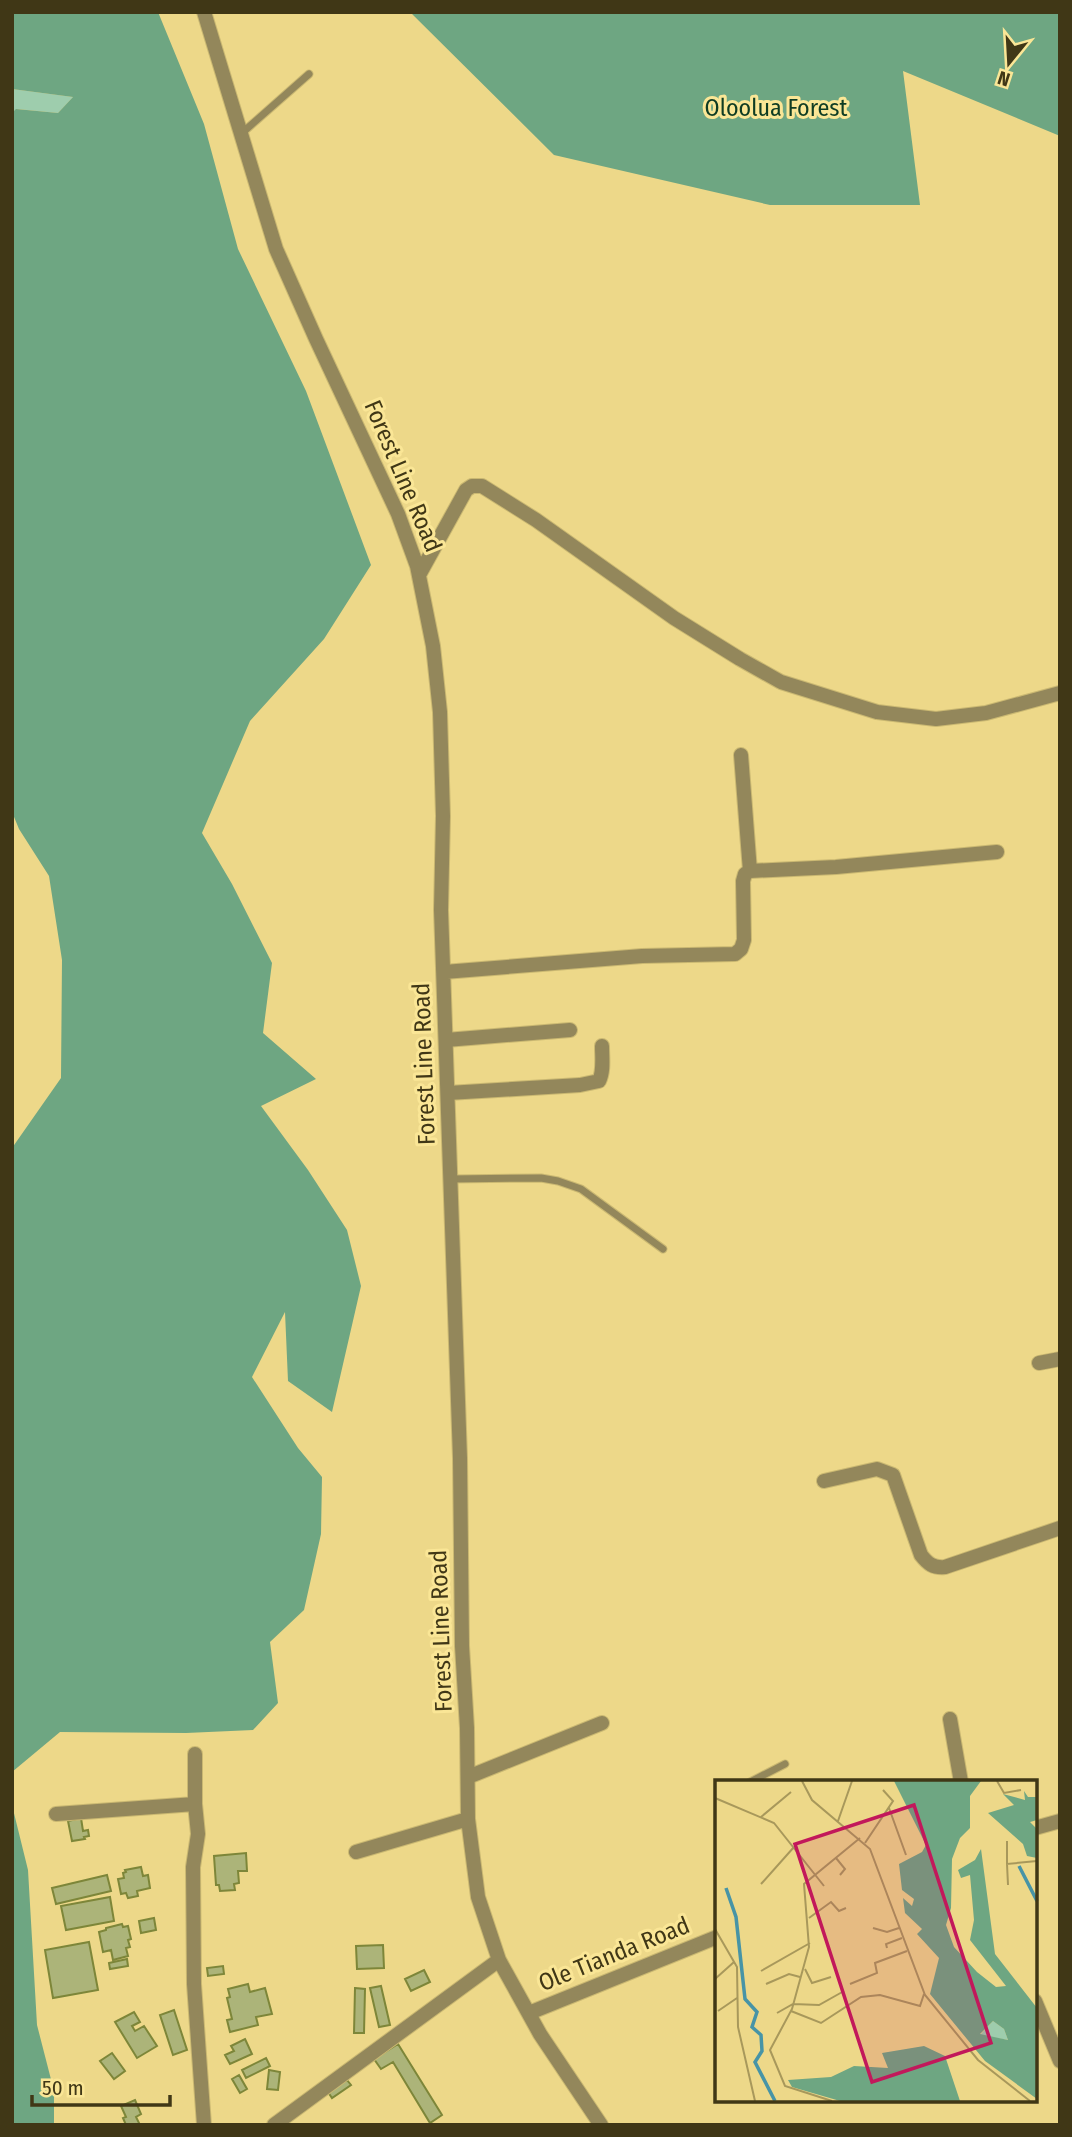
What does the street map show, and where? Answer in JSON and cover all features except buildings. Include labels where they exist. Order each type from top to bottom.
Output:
[{"type":"street","name":"Forest Line Road","points":[[204,12],[276,249],[389,492],[408,540],[419,575],[433,646],[440,712],[444,972],[460,1458],[462,1646],[467,1728],[468,1819],[478,1897],[499,1960],[540,2034],[601,2125]]},
{"type":"street","points":[[419,575],[466,490],[472,486],[482,486],[536,520],[674,618],[781,682],[877,712],[936,719],[986,713],[1060,692]]},
{"type":"street","points":[[741,755],[750,872]]},
{"type":"street","points":[[444,972],[642,956],[736,954],[744,940],[743,881],[745,874],[750,872],[997,852]]},
{"type":"street","points":[[446,1040],[570,1030]]},
{"type":"street","points":[[448,1093],[580,1085],[599,1081],[603,1060],[601,1046]]},
{"type":"street","points":[[1040,1363],[1060,1360]]},
{"type":"street","points":[[824,1481],[877,1469],[892,1475],[921,1555],[927,1563],[936,1568],[1060,1528]]},
{"type":"street","points":[[950,1719],[961,1780]]},
{"type":"street","points":[[468,1777],[602,1723]]},
{"type":"street","points":[[195,1754],[198,1835],[193,1867],[194,1984],[204,2125]]},
{"type":"street","points":[[56,1814],[195,1804]]},
{"type":"street","points":[[355,1852],[468,1819]]},
{"type":"street","points":[[1037,1827],[1060,1821]]},
{"type":"street","name":"Ole Tianda Road","points":[[529,2013],[715,1938]]},
{"type":"street","points":[[274,2125],[499,1960]]},
{"type":"street","points":[[1037,2006],[1060,2061]]},
{"type":"lane","points":[[241,134],[309,74]]},
{"type":"lane","points":[[451,1179],[541,1178],[558,1181],[581,1189],[663,1249]]},
{"type":"lane","points":[[754,1780],[785,1765]]},
{"type":"green space","points":[[12,12],[158,12],[204,124],[238,249],[306,391],[371,565],[324,639],[250,721],[202,833],[232,884],[272,963],[263,1033],[316,1079],[261,1106],[308,1170],[347,1230],[361,1286],[332,1412],[288,1381],[285,1312],[252,1377],[298,1448],[322,1477],[321,1534],[304,1610],[270,1642],[278,1703],[253,1730],[186,1733],[60,1732],[12,1772],[12,1148],[61,1078],[62,960],[49,876],[19,829],[12,812],[12,113],[16,109],[58,113],[73,97],[12,89]]},
{"type":"green space","name":"Oloolua Forest","points":[[410,12],[1060,12],[1060,136],[903,71],[920,205],[770,205],[554,155]]},
{"type":"green space","points":[[12,89],[73,97],[58,113],[17,109],[12,113]]},
{"type":"green space","points":[[12,1805],[28,1870],[37,2025],[54,2091],[54,2125],[12,2125]]}]
